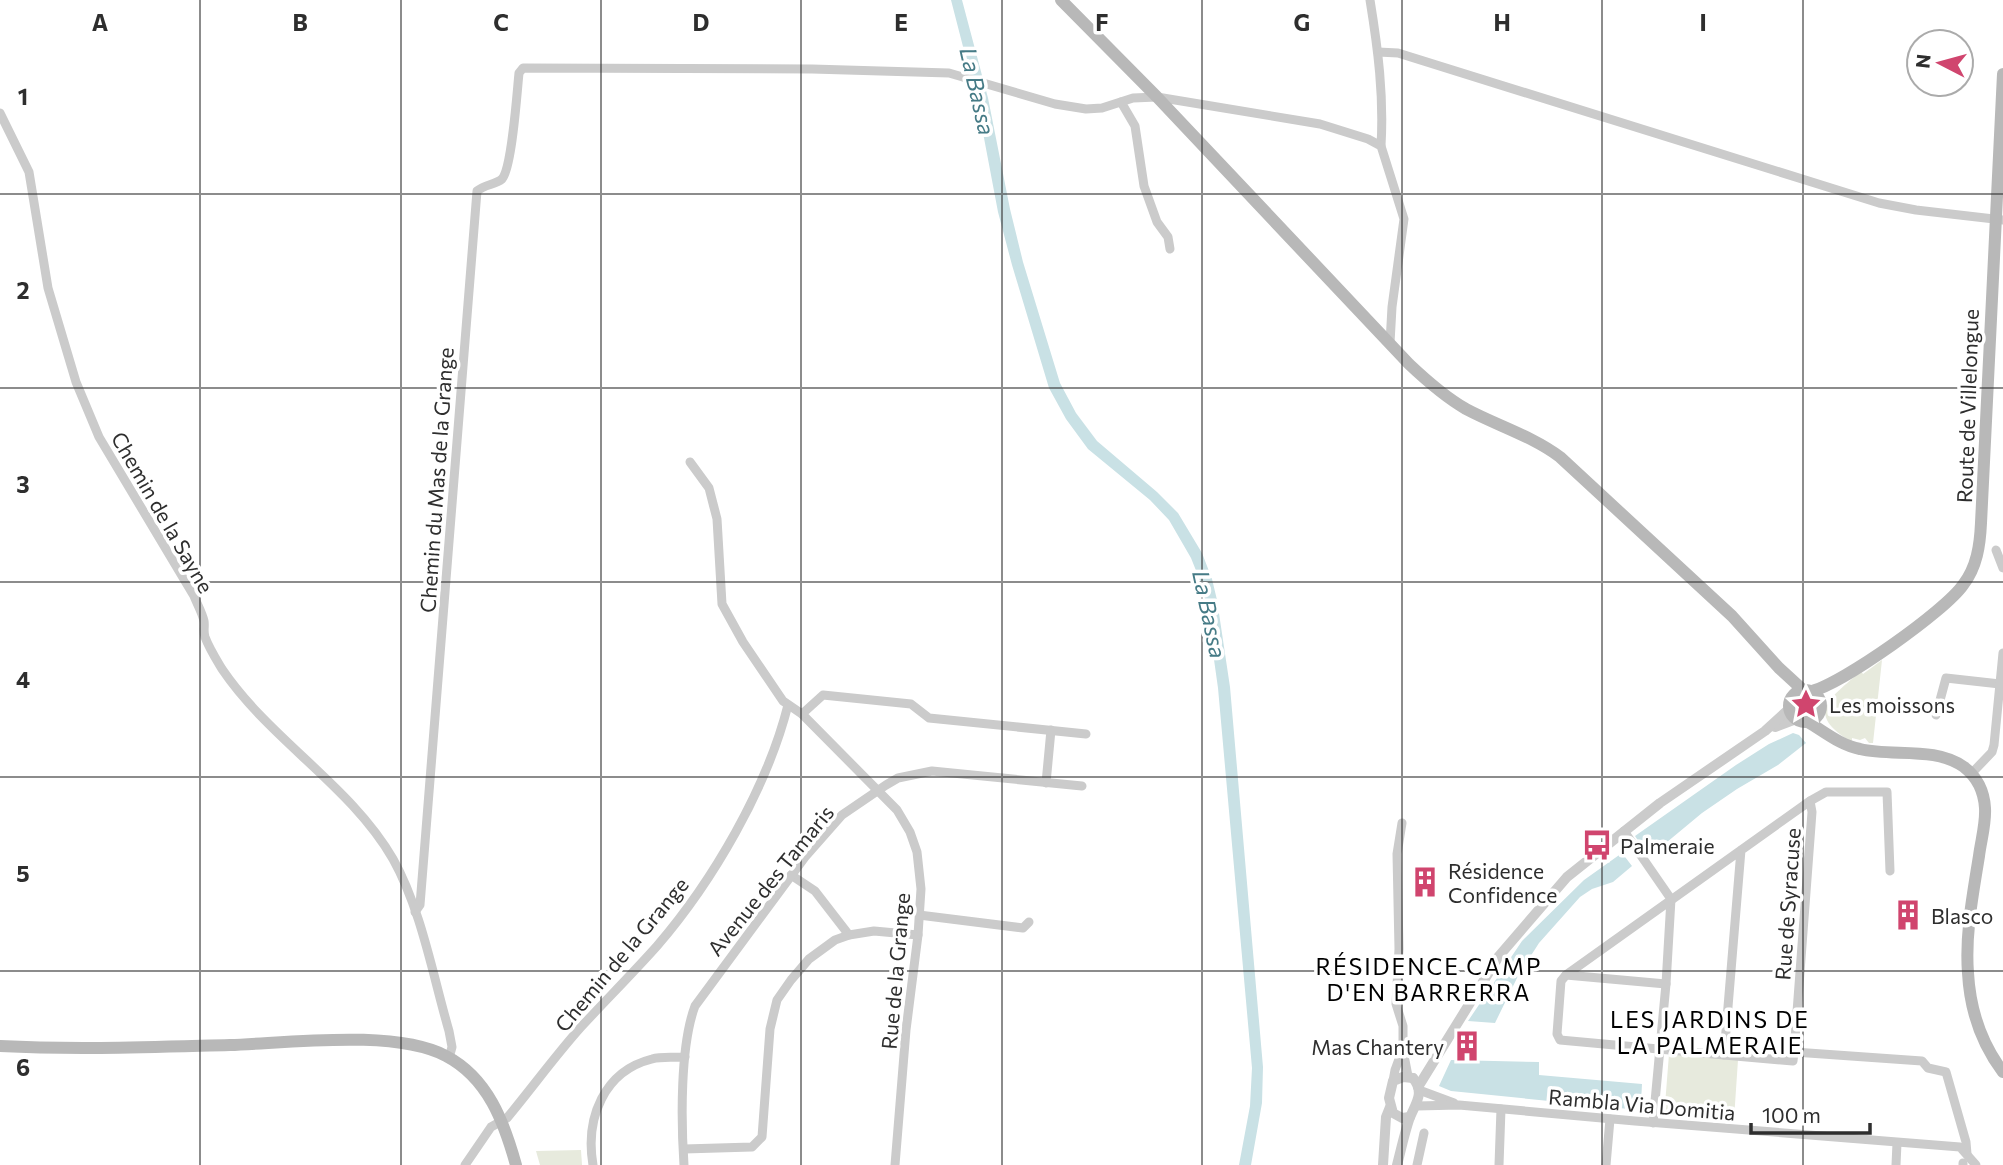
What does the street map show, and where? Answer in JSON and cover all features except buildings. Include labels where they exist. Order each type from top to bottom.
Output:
[{"type":"main road","points":[[1061,0],[1157,97],[1302,253],[1438,390],[1465,408],[1544,445],[1560,457],[1732,617],[1779,668],[1805,706],[1828,733],[1840,742],[1863,750],[1943,757],[1959,764],[1971,774],[1980,788],[1985,822],[1970,913],[1968,971],[1975,1018],[1984,1043],[2003,1072]]},
{"type":"main road","name":"Route de Villelongue","points":[[1805,706],[1949,601],[1964,584],[1975,562],[1981,523],[1999,219],[2003,74]]},
{"type":"main road","points":[[0,1046],[68,1049],[402,1042],[449,1058],[480,1083],[491,1098],[516,1165]]},
{"type":"street","points":[[1370,0],[1383,111],[1381,146],[1404,219],[1390,343]]},
{"type":"street","points":[[1378,52],[1398,53],[1535,94],[1879,203],[1916,211],[1999,219]]},
{"type":"street","name":"Chemin du Mas de la Grange","points":[[415,912],[421,897],[477,191],[483,186],[498,182],[504,176],[519,73],[523,68],[812,69],[949,73],[1055,104],[1086,109],[1102,108],[1121,102]]},
{"type":"street","points":[[1170,249],[1168,237],[1157,222],[1144,186],[1135,126],[1121,102],[1133,98],[1157,97],[1320,124],[1368,139],[1381,146]]},
{"type":"street","name":"Chemin de la Sayne","points":[[0,113],[29,172],[48,288],[76,382],[99,437],[194,596],[202,614],[207,643],[222,670],[261,718],[365,821],[393,859],[415,912],[449,1031],[452,1047],[449,1058]]},
{"type":"street","points":[[690,462],[709,488],[717,519],[722,604],[743,642],[788,705]]},
{"type":"street","points":[[1996,550],[2003,568]]},
{"type":"street","points":[[1971,774],[1992,752],[2003,653]]},
{"type":"street","points":[[1936,715],[1947,678],[2000,684]]},
{"type":"street","points":[[802,714],[823,695],[911,704],[929,718],[1086,734]]},
{"type":"street","name":"Rue de la Grange","points":[[788,705],[802,714],[897,810],[910,832],[917,852],[921,889],[918,935],[906,1030],[895,1165]]},
{"type":"street","name":"Chemin de la Grange","points":[[465,1165],[491,1127],[508,1118],[579,1029],[657,945],[692,902],[733,837],[780,738],[788,705]]},
{"type":"street","points":[[1415,1083],[1437,1061],[1465,1008],[1499,956],[1567,877],[1660,803],[1805,706]]},
{"type":"street","points":[[1046,783],[1051,730]]},
{"type":"street","name":"Avenue des Tamaris","points":[[684,1165],[685,1057],[688,1027],[695,1006],[791,875],[842,815],[898,778],[932,771],[1082,786]]},
{"type":"street","points":[[1890,871],[1887,792],[1826,792],[1566,975],[1561,981],[1557,1034],[1560,1040],[1793,1061],[1794,1052],[1922,1061],[1928,1068],[1945,1072],[1966,1142],[1965,1161],[1976,1165]]},
{"type":"street","name":"Rue de Syracuse","points":[[1794,1052],[1812,812],[1810,801]]},
{"type":"street","points":[[1402,823],[1397,854],[1399,949],[1396,1004],[1403,1026],[1403,1050],[1415,1083],[1417,1106],[1410,1117],[1398,1162],[1383,1161],[1386,1117],[1395,1070],[1403,1050]]},
{"type":"street","points":[[1623,831],[1671,899],[1653,1122]]},
{"type":"street","points":[[1724,1055],[1741,850]]},
{"type":"street","points":[[791,875],[816,891],[849,935]]},
{"type":"street","points":[[919,915],[1023,928],[1029,922]]},
{"type":"street","points":[[684,1149],[752,1147],[762,1137],[770,1029],[777,1000],[809,959],[835,940],[849,935],[874,931],[918,935]]},
{"type":"street","points":[[1566,975],[1666,984]]},
{"type":"street","points":[[593,1165],[593,1121],[608,1086],[626,1069],[654,1058],[685,1057]]},
{"type":"street","points":[[1393,1081],[1415,1083]]},
{"type":"street","name":"Rambla Via Domitia","points":[[1415,1083],[1459,1105]]},
{"type":"street","name":"Rambla Via Domitia","points":[[1417,1106],[1459,1105],[1960,1147],[1965,1161]]},
{"type":"street","points":[[1390,1107],[1397,1116],[1410,1117]]},
{"type":"street","points":[[1499,1165],[1501,1109]]},
{"type":"street","points":[[1606,1165],[1610,1119]]},
{"type":"street","points":[[1417,1165],[1424,1133]]},
{"type":"street","points":[[1896,1165],[1897,1143]]},
{"type":"shaded area","points":[[1882,660],[1873,743],[1869,743],[1865,738],[1852,738],[1852,742],[1837,732],[1829,722],[1825,714],[1827,706],[1840,689],[1861,671],[1863,674]]},
{"type":"shaded area","points":[[1669,1054],[1738,1060],[1734,1119],[1659,1113],[1659,1105],[1665,1105]]},
{"type":"shaded area","points":[[581,1150],[582,1165],[540,1165],[536,1151]]},
{"type":"water","name":"La Bassa","points":[[951,0],[962,0],[988,98],[1023,262],[1060,383],[1076,413],[1097,441],[1178,513],[1202,553],[1212,579],[1230,687],[1263,1067],[1262,1103],[1251,1165],[1239,1165],[1250,1106],[1252,1068],[1218,688],[1201,583],[1191,558],[1169,520],[1150,500],[1088,449],[1066,419],[1049,388],[998,212],[977,101]]},
{"type":"water","points":[[1793,733],[1806,743],[1778,765],[1702,813],[1649,857],[1635,836],[1736,765],[1769,744]]},
{"type":"water","points":[[1622,853],[1632,866],[1613,882],[1592,889],[1580,897],[1539,943],[1518,976],[1495,1023],[1468,1021],[1522,941],[1584,880]]},
{"type":"water","points":[[1451,1060],[1539,1062],[1539,1075],[1642,1084],[1641,1103],[1629,1109],[1451,1091],[1439,1086]]},
{"type":"place","name":"Les moissons","points":[[1806,704]]},
{"type":"place","name":"Palmeraie","points":[[1597,845]]},
{"type":"place","name":"Résidence Confidence","points":[[1425,882]]},
{"type":"place","name":"Blasco","points":[[1908,915]]},
{"type":"place","name":"Mas Chantery","points":[[1467,1046]]},
{"type":"district","name":"RÉSIDENCE CAMP D'EN BARRERRA","points":[[1429,979]]},
{"type":"district","name":"LES JARDINS DE LA PALMERAIE","points":[[1710,1032]]}]
